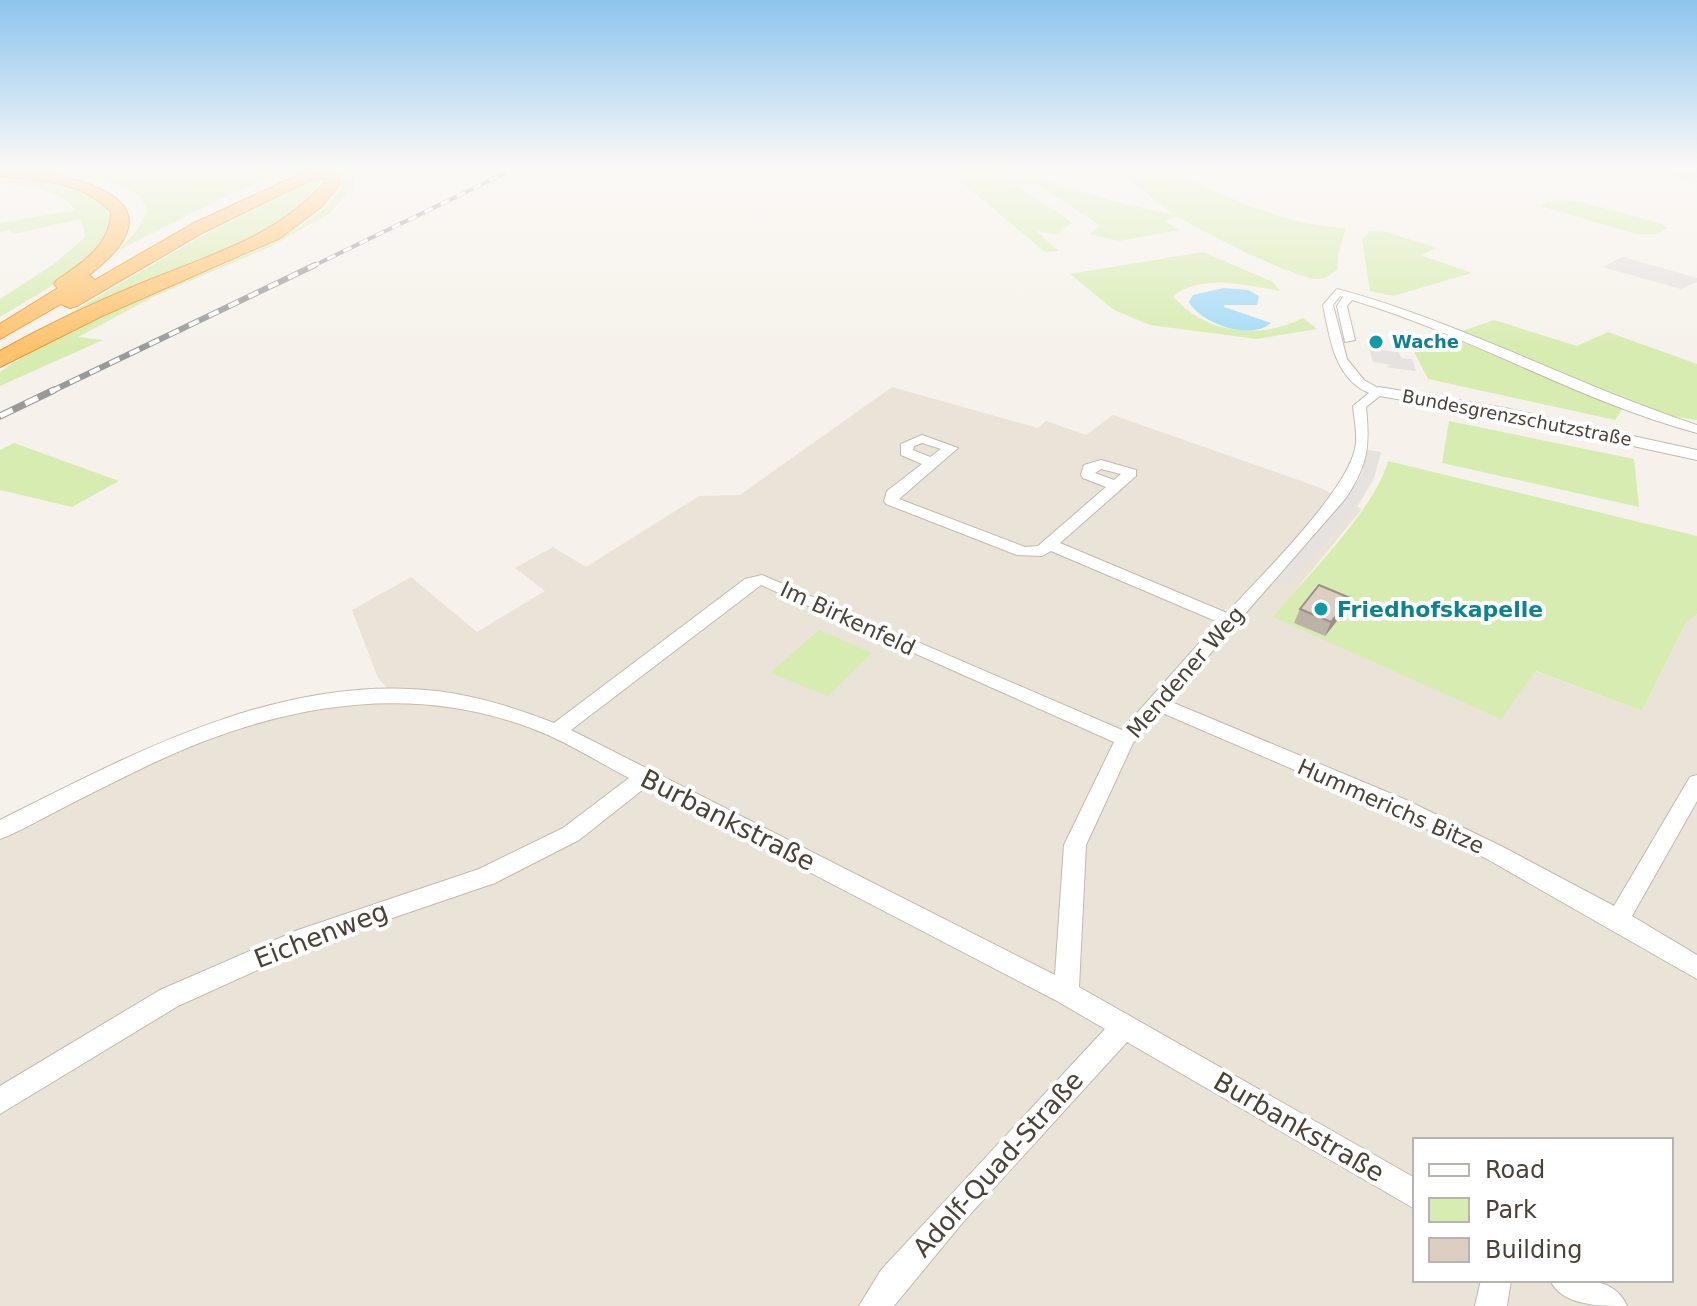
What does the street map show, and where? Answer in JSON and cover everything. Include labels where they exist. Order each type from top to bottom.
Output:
[{"type":"highway","points":[[0,325],[88,267],[113,243],[120,227]]},
{"type":"highway","points":[[0,333],[98,273],[182,227]]},
{"type":"highway","points":[[0,348],[152,253],[203,227]]},
{"type":"highway","points":[[0,360],[89,313],[285,227]]},
{"type":"street","name":"Bundesgrenzschutzstraße","points":[[1697,429],[1592,393],[1417,317],[1344,293],[1340,326],[1344,345],[1354,361],[1349,366],[1360,384],[1379,392],[1505,413],[1697,455]]},
{"type":"street","name":"Mendener Weg","points":[[1066,993],[1075,845],[1125,739],[1341,495],[1357,466],[1363,443],[1359,406],[1379,392]]},
{"type":"street","points":[[932,463],[892,494],[891,501],[1023,552],[1042,551],[1115,485]]},
{"type":"street","points":[[1049,544],[1228,620]]},
{"type":"street","name":"Im Birkenfeld","points":[[556,731],[733,596],[751,583],[762,580],[1125,739]]},
{"type":"street","name":"Burbankstraße","points":[[0,830],[182,742],[285,706],[361,696],[421,696],[477,705],[556,731],[1066,993],[1413,1193]]},
{"type":"street","name":"Hummerichs Bitze","points":[[1158,704],[1397,805],[1495,853],[1618,920],[1697,968]]},
{"type":"street","name":"Eichenweg","points":[[0,1101],[169,998],[306,937],[487,876],[571,834],[644,777]]},
{"type":"street","points":[[1618,920],[1697,783]]},
{"type":"street","name":"Adolf-Quad-Straße","points":[[875,1306],[892,1281],[953,1212],[1125,1025]]},
{"type":"street","points":[[1491,1306],[1496,1282]]},
{"type":"street","points":[[1569,1282],[1611,1306]]},
{"type":"shaded area","points":[[1623,257],[1697,278],[1697,282],[1681,289],[1602,267]]},
{"type":"shaded area","points":[[1369,349],[1399,352],[1401,358],[1412,359],[1416,371],[1385,367],[1392,365],[1373,362]]},
{"type":"shaded area","points":[[892,387],[1038,428],[1046,421],[1086,435],[1113,415],[1321,488],[1362,509],[1274,617],[1535,671],[1642,711],[1686,621],[1697,614],[1697,1306],[0,1306],[0,836],[187,741],[266,711],[397,698],[378,678],[352,610],[411,577],[477,632],[545,591],[515,568],[553,547],[586,567],[699,496],[740,495]]},
{"type":"shaded area","points":[[1368,450],[1381,452],[1374,478],[1359,504],[1287,585],[1274,582],[1345,501],[1361,475]]},
{"type":"green space","points":[[0,227],[45,227],[13,234],[9,230],[0,232]]},
{"type":"green space","points":[[83,227],[109,227],[97,248],[83,262],[49,288],[0,317],[0,299],[54,264],[85,237]]},
{"type":"green space","points":[[139,227],[165,227],[119,250]]},
{"type":"green space","points":[[219,227],[274,227],[41,330]]},
{"type":"green space","points":[[305,227],[270,247],[155,296],[78,337],[103,340],[0,386],[0,372],[75,327]]},
{"type":"green space","points":[[1015,227],[1065,227],[1059,235],[1036,231],[1059,251],[1045,252]]},
{"type":"green space","points":[[1100,227],[1174,227],[1179,230],[1119,241],[1089,234]]},
{"type":"green space","points":[[1196,227],[1346,228],[1338,254],[1338,269],[1322,279],[1286,270]]},
{"type":"green space","points":[[1612,227],[1668,228],[1655,234],[1636,234]]},
{"type":"green space","points":[[1370,231],[1386,232],[1437,248],[1420,255],[1472,273],[1393,296],[1370,291],[1362,239]]},
{"type":"green space","points":[[1203,252],[1273,282],[1280,291],[1225,283],[1198,285],[1173,296],[1186,309],[1201,319],[1234,330],[1269,329],[1303,318],[1317,329],[1257,339],[1150,325],[1114,310],[1070,274]]},
{"type":"green space","points":[[1494,320],[1577,346],[1608,332],[1697,364],[1697,420],[1671,416],[1567,377],[1462,331]]},
{"type":"green space","points":[[1450,337],[1623,408],[1615,420],[1428,379],[1411,346]]},
{"type":"green space","points":[[1449,421],[1634,459],[1639,507],[1442,463]]},
{"type":"green space","points":[[14,443],[119,481],[72,507],[0,490],[0,450]]},
{"type":"green space","points":[[1388,461],[1697,536],[1697,614],[1686,622],[1642,711],[1536,671],[1501,719],[1273,617],[1355,521],[1381,480]]},
{"type":"green space","points":[[819,630],[872,653],[828,696],[770,673]]},
{"type":"water","points":[[1224,288],[1248,290],[1259,296],[1257,305],[1224,307],[1271,323],[1251,330],[1227,328],[1204,317],[1189,302],[1193,295]]},
{"type":"building","points":[[1319,585],[1350,598],[1331,622],[1300,609]]},
{"type":"railway","points":[[311,267],[394,227]]},
{"type":"railway","points":[[50,392],[315,265]]},
{"type":"railway","points":[[0,416],[54,390]]},
{"type":"place","name":"Wache","points":[[1376,342]]},
{"type":"place","name":"Friedhofskapelle","points":[[1321,609]]}]
